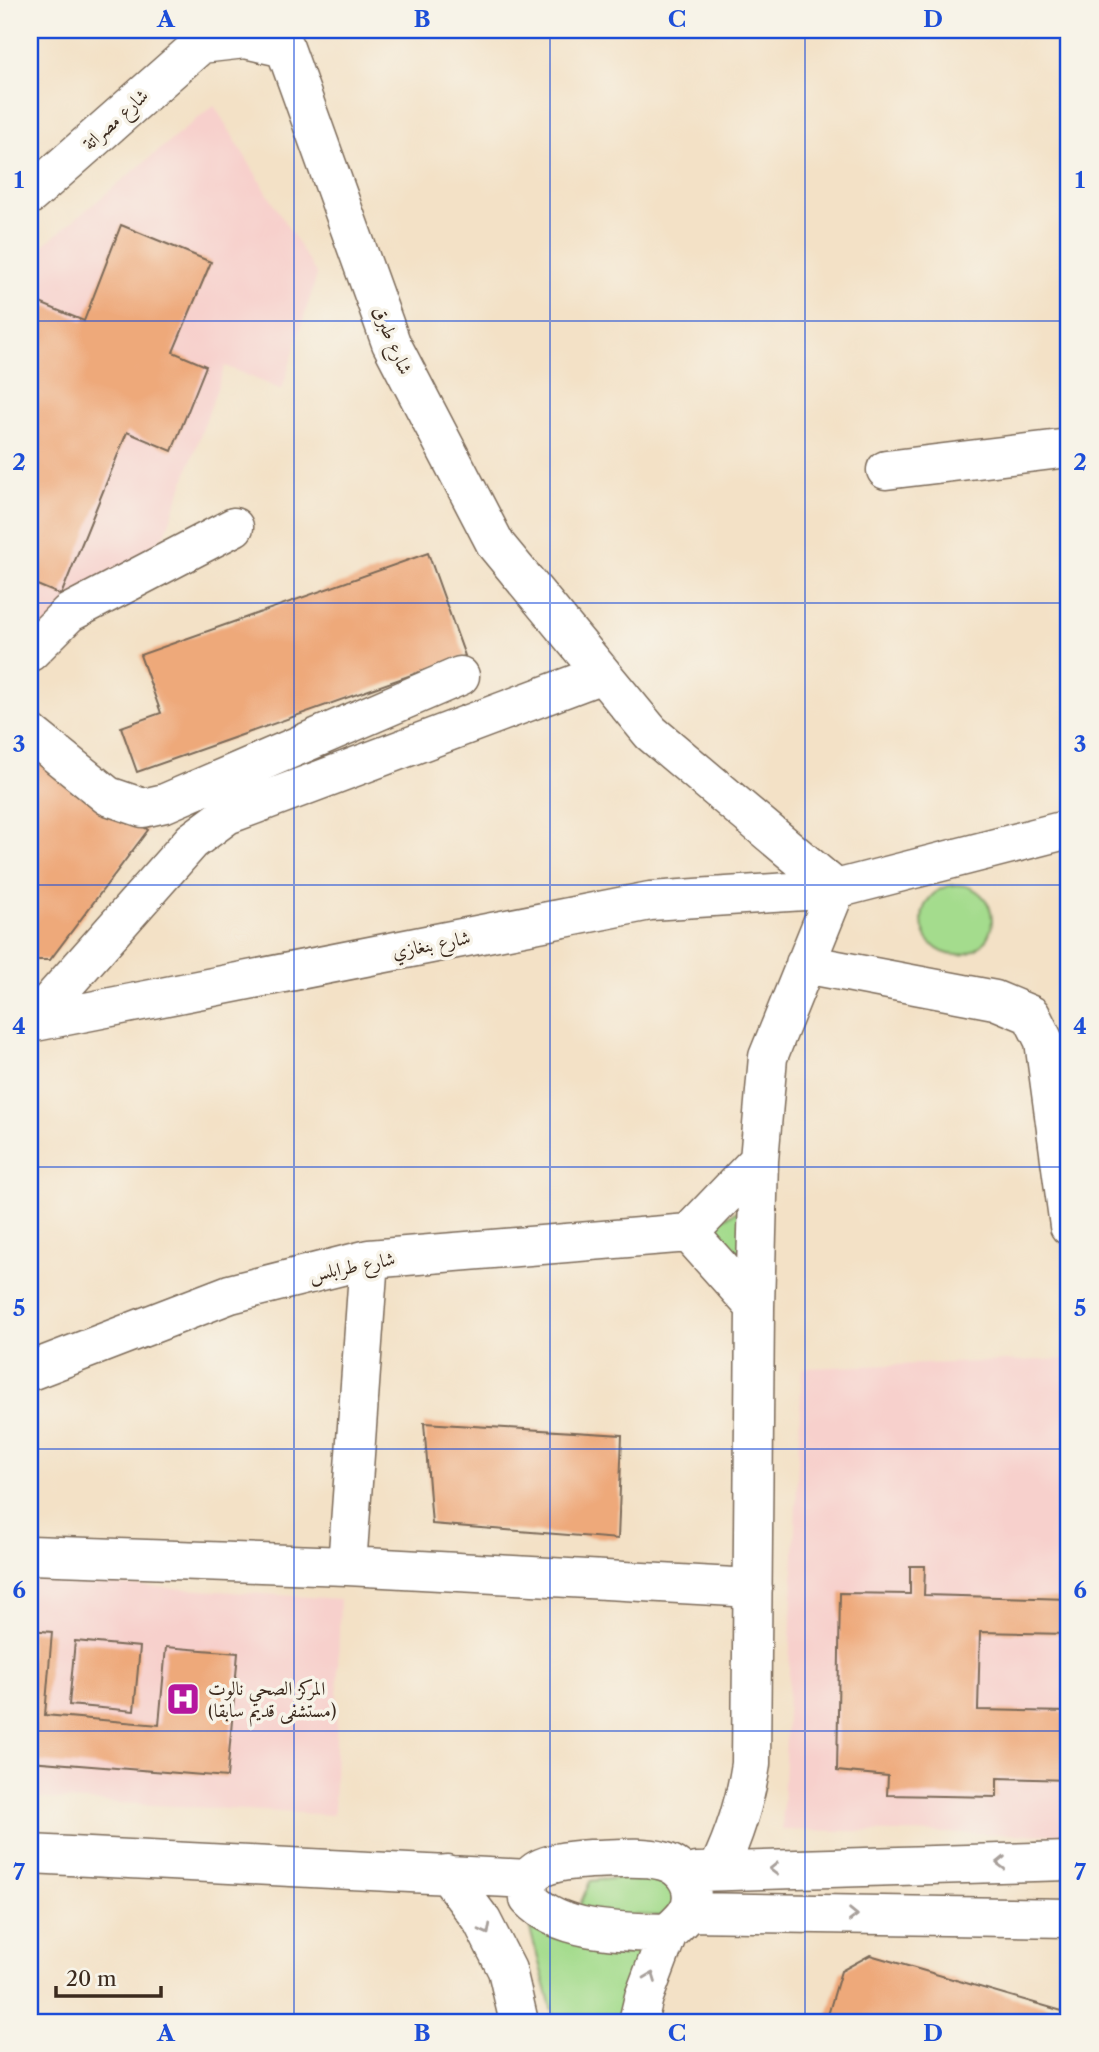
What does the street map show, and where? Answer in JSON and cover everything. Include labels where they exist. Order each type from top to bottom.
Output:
[{"type":"street","name":"شارع طبرق","points":[[201,44],[245,39],[285,48],[391,343],[496,545],[602,674]]},
{"type":"street","name":"شارع مصراتة","points":[[30,195],[201,44]]},
{"type":"street","points":[[886,470],[1069,448]]},
{"type":"street","points":[[30,652],[69,613],[234,527]]},
{"type":"street","points":[[30,1023],[192,841],[227,815],[602,674],[651,733],[836,889],[768,1057],[759,1160],[751,1764],[745,1803],[690,1885],[690,1901],[677,1923],[644,1997],[638,2022]]},
{"type":"street","points":[[30,733],[108,796],[143,807],[165,803],[460,676]]},
{"type":"street","name":"شارع بنغازي","points":[[30,1023],[650,901],[836,889],[1069,829]]},
{"type":"street","points":[[805,964],[995,1000],[1031,1015],[1044,1041],[1069,1226]]},
{"type":"street","points":[[755,1307],[689,1233],[759,1160]]},
{"type":"street","name":"شارع طرابلس","points":[[30,1371],[230,1294],[369,1259],[689,1233]]},
{"type":"street","points":[[347,1566],[369,1259]]},
{"type":"street","points":[[30,1555],[347,1566],[753,1588]]},
{"type":"street","points":[[30,1854],[529,1879]]},
{"type":"street","points":[[1069,1861],[701,1872],[660,1860],[591,1859],[552,1864],[532,1874],[529,1879],[529,1899],[538,1908],[590,1928],[616,1932],[677,1923],[1069,1918]]},
{"type":"street","points":[[447,1874],[482,1921],[507,1970],[519,2022]]},
{"type":"shaded area","points":[[214,105],[317,275],[282,390],[225,366],[166,532],[81,643],[30,649],[30,256]]},
{"type":"shaded area","points":[[1069,1359],[1069,1835],[782,1830],[802,1368]]},
{"type":"shaded area","name":"المركز الصحي نالوت (مستشفى قديم سابقا)","points":[[30,1579],[340,1599],[334,1815],[30,1798]]},
{"type":"green space","points":[[964,885],[977,891],[986,900],[990,906],[990,934],[982,945],[971,953],[950,955],[932,945],[924,934],[922,913],[932,895],[943,887]]},
{"type":"green space","points":[[754,1203],[755,1259],[697,1231]]},
{"type":"green space","points":[[657,1874],[684,1899],[664,1916],[625,1915],[579,1907],[590,1881]]},
{"type":"green space","points":[[530,1929],[651,1947],[642,2022],[555,2022]]},
{"type":"building","points":[[121,225],[211,262],[173,352],[206,366],[172,451],[127,432],[61,595],[30,582],[30,381],[35,370],[30,367],[30,299],[84,321]]},
{"type":"building","points":[[428,553],[465,656],[137,772],[121,727],[161,713],[140,655]]},
{"type":"building","points":[[30,742],[148,830],[50,960],[30,960]]},
{"type":"building","points":[[424,1423],[622,1435],[618,1539],[432,1524]]},
{"type":"building","points":[[910,1566],[925,1566],[924,1595],[1069,1599],[1069,1634],[980,1632],[978,1710],[1069,1712],[1069,1780],[997,1778],[997,1797],[887,1795],[888,1776],[837,1771],[840,1593],[910,1594]]},
{"type":"building","points":[[30,1630],[52,1632],[45,1715],[159,1725],[166,1647],[238,1653],[227,1777],[30,1761]]},
{"type":"building","points":[[75,1641],[140,1647],[134,1711],[69,1705]]},
{"type":"building","points":[[870,1955],[1069,2013],[1069,2022],[826,2022],[841,1971]]},
{"type":"place","name":"المركز الصحي نالوت (مستشفى قديم سابقا)","points":[[183,1699]]}]
